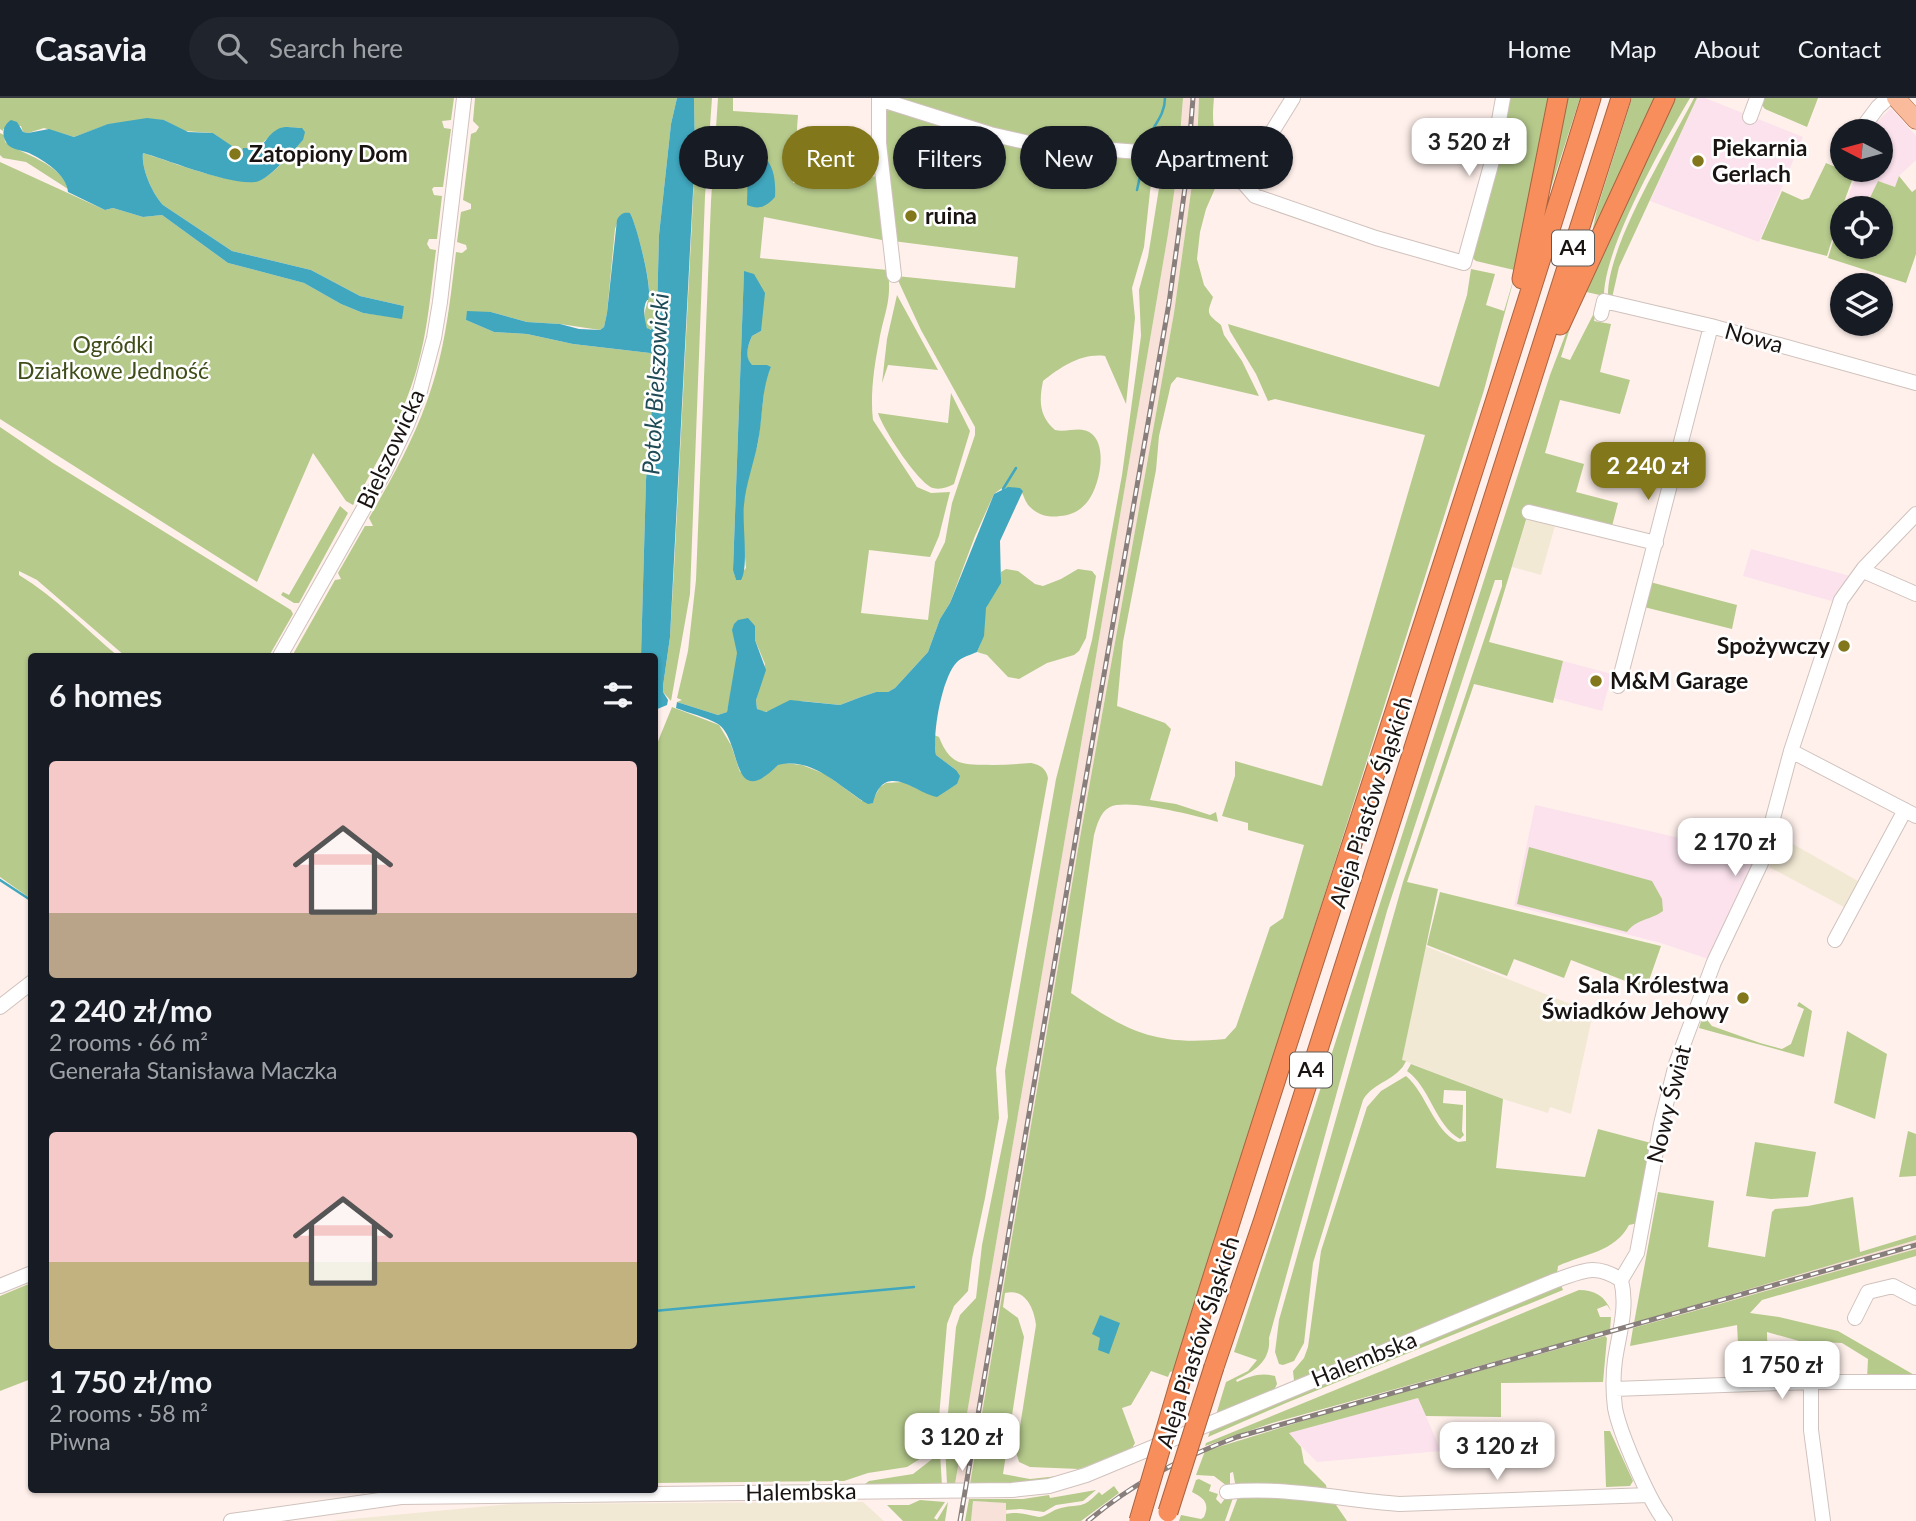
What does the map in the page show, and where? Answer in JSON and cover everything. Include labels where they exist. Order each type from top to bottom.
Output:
[{"type":"highway","points":[[1497,393],[1558,98]]},
{"type":"highway","name":"Aleja Piastów Śląskich","points":[[1139,1521],[1180,1381],[1342,870],[1591,98]]},
{"type":"highway","name":"Aleja Piastów Śląskich","points":[[1167,1517],[1621,98]]},
{"type":"highway","points":[[1526,399],[1665,98]]},
{"type":"main road","points":[[1896,98],[1916,120]]},
{"type":"street","name":"Bielszowicka","points":[[282,653],[384,471],[420,391],[435,338],[464,98]]},
{"type":"street","points":[[1276,126],[1293,98]]},
{"type":"street","points":[[1248,189],[1255,196],[1376,238],[1464,263],[1491,165],[1503,98]]},
{"type":"street","points":[[1750,117],[1757,98]]},
{"type":"street","points":[[894,275],[879,143],[879,99],[990,134],[1034,144],[1131,151]]},
{"type":"street","points":[[1867,119],[1878,101]]},
{"type":"street","name":"Nowa","points":[[1601,314],[1604,301],[1711,326],[1916,383]]},
{"type":"street","points":[[1618,686],[1711,326]]},
{"type":"street","points":[[1529,512],[1656,543]]},
{"type":"street","name":"Nowy Świat","points":[[1621,1280],[1637,1253],[1661,1124],[1676,1064],[1714,962],[1761,863],[1791,751],[1841,600],[1864,568],[1916,514]]},
{"type":"street","points":[[1864,568],[1868,573],[1916,594]]},
{"type":"street","points":[[1791,751],[1911,813],[1835,940]]},
{"type":"street","points":[[0,1007],[28,985]]},
{"type":"street","name":"Halembska","points":[[231,1521],[401,1497],[1012,1490],[1049,1486],[1087,1475],[1554,1281],[1590,1269],[1605,1271],[1621,1280]]},
{"type":"street","points":[[0,1286],[28,1275]]},
{"type":"street","points":[[1621,1280],[1625,1298],[1614,1389],[1618,1418],[1649,1495],[1665,1521]]},
{"type":"street","points":[[1854,1318],[1868,1292],[1893,1286],[1916,1298]]},
{"type":"street","points":[[1614,1389],[1811,1382],[1916,1382]]},
{"type":"street","points":[[1811,1382],[1811,1430],[1823,1521]]},
{"type":"street","points":[[1227,1492],[1291,1492],[1360,1502],[1399,1504],[1649,1495]]},
{"type":"shaded area","points":[[1183,98],[1199,98],[1197,126],[1181,126]]},
{"type":"shaded area","points":[[1697,98],[1705,98],[1803,137],[1759,242],[1650,201]]},
{"type":"shaded area","points":[[1891,108],[1916,136],[1916,160],[1899,176],[1895,187],[1881,182],[1894,182],[1894,119],[1880,119]]},
{"type":"shaded area","points":[[1854,182],[1878,182],[1871,196],[1848,196]]},
{"type":"shaded area","points":[[1175,189],[1191,189],[1174,313],[1078,849],[970,1484],[955,1484]]},
{"type":"shaded area","points":[[1528,515],[1556,522],[1541,575],[1512,567]]},
{"type":"shaded area","points":[[1751,549],[1850,576],[1835,602],[1743,576]]},
{"type":"shaded area","points":[[1563,661],[1612,674],[1602,711],[1554,698]]},
{"type":"shaded area","points":[[1535,805],[1680,838],[1756,860],[1708,959],[1661,943],[1514,906]]},
{"type":"shaded area","points":[[1777,835],[1858,881],[1844,907],[1769,867]]},
{"type":"shaded area","points":[[1425,946],[1593,1013],[1571,1114],[1550,1107],[1548,1113],[1503,1099],[1402,1060]]},
{"type":"shaded area","points":[[1916,1240],[1916,1249],[1633,1328],[1635,1320]]},
{"type":"shaded area","points":[[1418,1398],[1441,1451],[1317,1462],[1288,1433]]},
{"type":"shaded area","points":[[973,1501],[1007,1503],[1006,1521],[971,1521]]},
{"type":"shaded area","points":[[863,1502],[884,1521],[331,1521],[511,1504]]},
{"type":"green space","name":"Ogródki Działkowe Jedność","points":[[0,98],[454,98],[451,120],[442,121],[444,128],[451,129],[443,187],[432,189],[434,195],[442,196],[437,239],[429,239],[427,244],[430,249],[436,250],[427,324],[421,354],[405,404],[353,505],[346,501],[313,453],[257,582],[0,419],[0,162],[105,210],[113,208],[143,217],[162,215],[228,263],[304,283],[363,313],[401,318],[404,306],[360,296],[311,270],[232,251],[163,205],[151,187],[146,173],[143,153],[222,178],[253,181],[264,178],[303,140],[299,128],[280,129],[258,146],[243,149],[239,162],[229,159],[231,146],[213,133],[184,131],[164,120],[109,124],[74,137],[44,128],[23,132],[21,126],[3,131],[0,129]]},
{"type":"green space","points":[[475,98],[677,98],[671,124],[659,235],[657,312],[650,331],[644,317],[649,294],[647,277],[630,213],[620,215],[615,229],[607,313],[604,327],[600,330],[527,322],[491,312],[475,312],[466,320],[494,332],[527,334],[573,344],[650,353],[656,357],[646,480],[641,653],[294,653],[335,580],[341,579],[338,573],[365,526],[373,526],[369,518],[408,446],[433,383],[446,327],[456,252],[462,253],[467,249],[466,245],[457,242],[461,212],[471,209],[471,204],[463,200],[471,134],[479,127],[473,121]]},
{"type":"green space","points":[[694,98],[712,98],[710,126],[695,126]]},
{"type":"green space","points":[[718,98],[733,98],[733,111],[798,115],[797,126],[782,126],[782,189],[879,189],[879,176],[887,241],[764,217],[760,258],[888,270],[888,299],[873,381],[873,420],[917,487],[931,493],[950,492],[939,536],[930,557],[869,550],[861,613],[928,620],[935,562],[945,542],[952,503],[975,435],[975,427],[921,330],[896,276],[1015,288],[1018,257],[893,241],[883,143],[885,112],[892,107],[948,126],[893,126],[893,189],[1006,189],[1006,145],[1020,147],[1020,189],[1117,189],[1117,153],[1131,154],[1131,189],[1150,189],[1144,247],[1132,288],[1135,318],[1126,404],[1105,356],[1088,357],[1064,366],[1043,381],[1041,395],[1043,414],[1055,430],[1088,431],[1097,440],[1100,448],[1100,468],[1096,487],[1085,504],[1076,512],[1052,517],[1033,510],[1019,488],[1002,488],[994,494],[928,652],[895,688],[840,705],[802,701],[765,712],[757,709],[756,700],[765,664],[755,640],[755,626],[739,620],[733,630],[737,658],[727,712],[718,715],[677,702],[682,700],[677,698],[688,651],[696,580],[712,189],[768,189],[768,126],[716,126]],"holes":[[[744,272],[761,331],[752,336],[747,355],[751,365],[771,367],[765,382],[758,443],[745,489],[742,524],[746,568],[736,580],[733,569]]]},
{"type":"green space","points":[[894,98],[1183,98],[1181,126],[1131,126],[1131,146],[1117,145],[1117,126],[1020,126],[1020,136],[1006,134],[1006,126],[980,126]]},
{"type":"green space","points":[[1199,98],[1214,98],[1214,126],[1198,126]]},
{"type":"green space","points":[[1507,98],[1549,98],[1514,270],[1476,261],[1470,256]]},
{"type":"green space","points":[[1562,98],[1580,98],[1547,200]]},
{"type":"green space","points":[[1632,98],[1659,98],[1595,233],[1592,233],[1597,209]]},
{"type":"green space","points":[[1675,98],[1690,98],[1651,167],[1624,223],[1607,275],[1604,296],[1582,291]]},
{"type":"green space","points":[[1694,98],[1697,98],[1619,267],[1612,298],[1608,297],[1610,276],[1628,224]]},
{"type":"green space","points":[[1762,98],[1818,98],[1807,127],[1765,109],[1761,104]]},
{"type":"green space","points":[[0,133],[4,135],[5,142],[50,166],[64,180],[68,189],[26,162],[3,158],[0,155]]},
{"type":"green space","points":[[1826,163],[1830,165],[1830,182],[1851,182],[1846,196],[1830,196],[1830,246],[1827,256],[1761,239],[1782,191],[1802,200],[1809,198]]},
{"type":"green space","points":[[1899,176],[1912,192],[1916,189],[1916,254],[1906,283],[1893,279],[1893,273],[1875,273],[1831,259],[1893,259],[1893,196],[1871,196],[1878,182],[1895,187]]},
{"type":"green space","points":[[693,189],[706,189],[690,594],[671,701],[663,692],[663,686],[670,637]]},
{"type":"green space","points":[[1159,189],[1175,189],[955,1484],[947,1484],[945,1445],[956,1327],[960,1315],[976,1298],[982,1245],[1008,1117],[1005,1071],[1056,779],[1092,640],[1122,475],[1141,336],[1139,290],[1148,257]]},
{"type":"green space","points":[[1191,189],[1215,189],[1200,232],[1197,259],[1204,285],[1213,297],[1209,313],[1221,325],[1259,396],[1177,377],[1171,384],[1159,436],[1156,470],[1123,642],[1117,706],[1165,723],[1171,729],[1150,800],[1176,804],[1210,815],[1216,812],[1218,822],[1132,805],[1110,807],[1104,812],[1094,835],[1071,993],[1126,1027],[1161,1038],[1201,1041],[1225,1039],[1236,1027],[1270,927],[1283,918],[1304,845],[1248,830],[1248,823],[1222,816],[1235,776],[1235,761],[1322,786],[1425,435],[1275,399],[1268,401],[1228,324],[1439,387],[1467,295],[1471,269],[1495,274],[1486,305],[1504,311],[1516,271],[1484,390],[1174,1371],[1170,1372],[1168,1377],[1151,1371],[1131,1405],[1122,1408],[1135,1443],[1131,1450],[1079,1469],[1030,1467],[1019,1462],[1016,1452],[1036,1325],[1033,1312],[1023,1296],[1012,1292],[1005,1293],[1003,1307],[1018,1318],[1024,1337],[1003,1474],[1030,1479],[1058,1476],[1030,1483],[970,1484],[1078,849],[1174,313]]},
{"type":"green space","points":[[897,295],[938,370],[888,365],[882,383],[887,339]]},
{"type":"green space","points":[[1579,299],[1561,357],[1570,360],[1597,307],[1594,321],[1611,324],[1600,372],[1630,380],[1620,414],[1560,400],[1545,453],[1584,464],[1576,492],[1618,503],[1611,530],[1529,510],[1489,642],[1563,661],[1553,703],[1474,684],[1407,882],[1438,889],[1402,1060],[1406,1061],[1397,1073],[1373,1089],[1363,1100],[1313,1263],[1304,1343],[1294,1361],[1279,1364],[1275,1352],[1279,1320],[1403,882],[1502,586],[1502,580],[1495,580],[1387,911],[1267,1353],[1255,1369],[1236,1380],[1237,1382],[1265,1374],[1275,1376],[1277,1384],[1274,1390],[1216,1415],[1226,1382],[1248,1371],[1257,1360],[1234,1352],[1550,375]]},
{"type":"green space","points":[[951,393],[970,431],[954,484],[936,489],[927,484],[910,466],[878,413],[948,423]]},
{"type":"green space","points":[[0,427],[53,463],[291,610],[293,614],[271,653],[122,653],[37,580],[19,571],[19,575],[58,603],[115,653],[28,653],[28,897],[0,877]]},
{"type":"green space","points":[[340,506],[348,513],[299,603],[294,603],[281,595],[283,592],[289,595]]},
{"type":"green space","points":[[1006,569],[1018,571],[1035,584],[1043,586],[1078,569],[1092,571],[1096,576],[1086,638],[1079,651],[1047,663],[1019,679],[1008,677],[987,655],[977,652],[982,639],[986,608],[998,586],[1001,572]]},
{"type":"green space","points":[[1650,582],[1737,605],[1732,629],[1644,607]]},
{"type":"green space","points":[[672,707],[719,725],[731,745],[740,772],[784,763],[802,765],[825,774],[862,801],[875,796],[886,783],[903,782],[922,791],[950,788],[957,784],[956,770],[936,755],[934,735],[939,737],[949,754],[960,762],[974,765],[1031,763],[1046,772],[1048,778],[996,1069],[999,1118],[968,1291],[954,1306],[947,1324],[937,1441],[923,1457],[907,1467],[868,1473],[844,1481],[658,1483],[658,741]]},
{"type":"green space","points":[[1529,847],[1652,881],[1662,899],[1663,911],[1627,932],[1517,904]]},
{"type":"green space","points":[[1440,892],[1661,946],[1646,989],[1571,960],[1564,978],[1514,959],[1507,976],[1427,945]]},
{"type":"green space","points":[[1799,1002],[1812,1011],[1804,1057],[1699,1028],[1703,1015],[1712,1026],[1782,1049],[1791,1044],[1804,1009],[1797,1006]]},
{"type":"green space","points":[[1847,1031],[1887,1054],[1875,1119],[1834,1103]]},
{"type":"green space","points":[[1411,1064],[1503,1099],[1496,1168],[1585,1177],[1598,1129],[1651,1143],[1638,1223],[1629,1225],[1616,1241],[1607,1247],[1558,1266],[1557,1274],[1294,1381],[1293,1371],[1304,1358],[1308,1347],[1321,1251],[1367,1107],[1381,1091],[1406,1076],[1442,1129],[1458,1142],[1466,1141],[1466,1091],[1444,1090],[1443,1103],[1463,1105],[1464,1135],[1460,1139],[1444,1125],[1421,1086],[1407,1071]]},
{"type":"green space","points":[[1908,1131],[1916,1134],[1916,1176],[1899,1177]]},
{"type":"green space","points":[[1755,1142],[1816,1152],[1808,1197],[1771,1199],[1746,1196]]},
{"type":"green space","points":[[1658,1192],[1714,1201],[1708,1247],[1765,1257],[1772,1212],[1775,1209],[1853,1197],[1860,1252],[1916,1235],[1916,1240],[1634,1323]]},
{"type":"green space","points":[[1916,1249],[1916,1256],[1762,1300],[1750,1313],[1838,1331],[1916,1376],[1867,1379],[1868,1359],[1842,1343],[1799,1341],[1767,1332],[1768,1381],[1740,1381],[1737,1325],[1630,1346],[1633,1328]]},
{"type":"green space","points":[[28,1284],[28,1380],[0,1391],[0,1296]]},
{"type":"green space","points":[[1561,1285],[1563,1290],[1208,1437],[1211,1428]]},
{"type":"green space","points":[[1579,1290],[1595,1293],[1606,1301],[1611,1311],[1607,1305],[1597,1309],[1600,1317],[1611,1317],[1610,1330],[1272,1423],[1205,1446],[1206,1443]]},
{"type":"green space","points":[[1605,1336],[1603,1382],[1501,1383],[1501,1417],[1426,1416],[1418,1398],[1289,1433],[1301,1447],[1304,1463],[1326,1485],[1327,1490],[1238,1485],[1233,1472],[1230,1473],[1230,1484],[1227,1486],[1214,1476],[1196,1475],[1205,1451],[1345,1408]]},
{"type":"green space","points":[[1604,1431],[1610,1431],[1633,1481],[1630,1486],[1606,1487]]},
{"type":"green space","points":[[940,1453],[942,1486],[865,1484],[869,1481],[913,1474]]},
{"type":"green space","points":[[1196,1480],[1211,1485],[1209,1491],[1218,1494],[1216,1499],[1221,1504],[1226,1497],[1234,1495],[1225,1521],[1179,1521],[1181,1515],[1201,1519],[1204,1517],[1205,1502],[1192,1492]]},
{"type":"green space","points":[[1114,1486],[1119,1493],[1081,1521],[1006,1521],[1006,1514],[1019,1513],[1039,1517],[1058,1509],[1081,1505],[1099,1492],[1102,1495]]},
{"type":"green space","points":[[1096,1490],[1083,1501],[1056,1505],[1044,1512],[1006,1510],[1006,1503],[973,1501],[971,1521],[965,1521],[969,1499],[1023,1499],[1049,1495],[1050,1498]]},
{"type":"green space","points":[[1258,1494],[1332,1503],[1347,1521],[1229,1521],[1238,1497]]},
{"type":"green space","points":[[920,1500],[945,1502],[934,1518],[937,1520],[948,1502],[945,1521],[903,1521],[887,1505],[909,1505]]},
{"type":"water","name":"Potok Bielszowicki","points":[[677,98],[694,98],[695,126],[679,126],[679,189],[693,189],[670,637],[663,686],[668,700],[667,705],[658,709],[658,653],[641,653],[646,480],[656,357],[650,353],[573,344],[527,334],[494,332],[466,320],[467,311],[491,312],[527,322],[600,330],[604,327],[607,313],[617,220],[622,214],[630,213],[649,287],[644,314],[647,328],[651,330],[657,312],[659,235],[671,124]]},
{"type":"water","points":[[147,118],[164,120],[188,132],[213,133],[232,146],[229,159],[239,161],[243,148],[261,145],[278,129],[302,128],[305,132],[303,140],[276,169],[259,181],[235,181],[143,153],[146,173],[151,187],[163,205],[232,251],[311,270],[360,296],[404,306],[402,319],[363,313],[304,283],[228,263],[162,215],[143,217],[113,208],[105,210],[68,192],[64,180],[54,169],[29,153],[10,147],[4,135],[4,128],[11,120],[17,122],[23,132],[49,129],[74,137],[108,124]]},
{"type":"water","points":[[768,162],[775,184],[775,197],[759,207],[747,205],[747,189],[768,189]]},
{"type":"water","points":[[744,271],[754,274],[765,293],[761,331],[752,336],[747,355],[752,365],[771,367],[745,497],[743,574],[741,580],[736,580],[733,570]]},
{"type":"water","points":[[1008,487],[1020,488],[1023,491],[1000,541],[1001,583],[986,608],[984,636],[977,652],[959,660],[952,669],[943,692],[937,720],[936,755],[956,770],[960,776],[957,784],[937,797],[902,782],[893,781],[885,783],[878,790],[873,803],[868,804],[815,769],[803,765],[778,765],[763,778],[752,781],[745,778],[739,769],[726,733],[718,724],[676,708],[677,702],[718,715],[727,712],[737,653],[732,630],[738,620],[748,618],[755,626],[755,640],[766,670],[756,700],[757,709],[766,712],[790,700],[840,705],[895,688],[928,652],[994,494]]},
{"type":"water","points":[[1100,1315],[1120,1323],[1109,1354],[1098,1350],[1100,1338],[1092,1334]]},
{"type":"waterway","points":[[1154,126],[1163,111],[1165,98]]},
{"type":"waterway","points":[[1003,489],[1016,468]]},
{"type":"waterway","points":[[0,880],[28,898]]},
{"type":"waterway","points":[[658,1311],[914,1287]]},
{"type":"railway","points":[[960,1521],[1169,303],[1187,173],[1193,98]]},
{"type":"railway","points":[[1088,1521],[1159,1472],[1237,1437],[1916,1245]]},
{"type":"place","name":"Zatopiony Dom","points":[[235,154]]},
{"type":"place","name":"Piekarnia Gerlach","points":[[1698,161]]},
{"type":"place","name":"ruina","points":[[911,216]]},
{"type":"place","name":"Spożywczy","points":[[1844,646]]},
{"type":"place","name":"M&M Garage","points":[[1596,681]]},
{"type":"place","name":"Sala Królestwa Świadków Jehowy","points":[[1743,998]]}]
